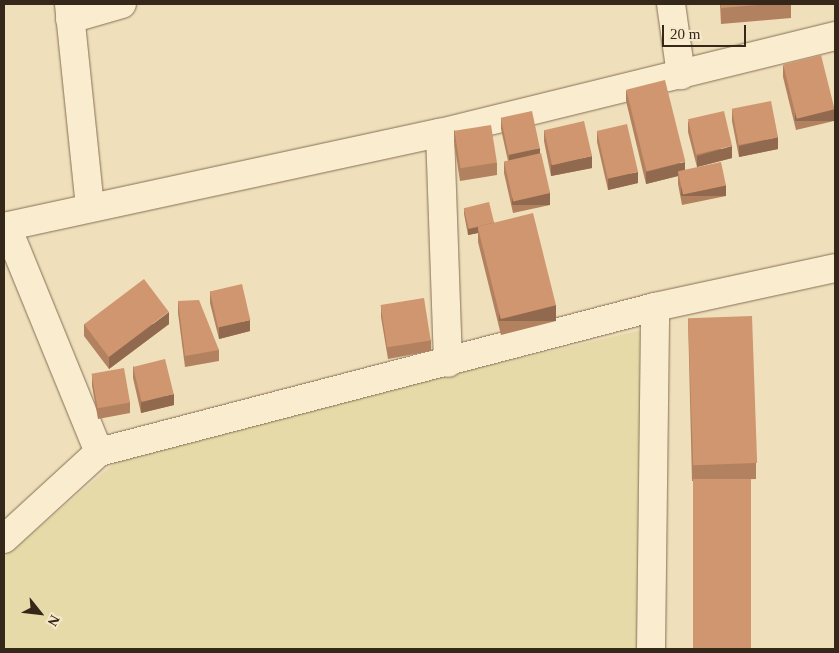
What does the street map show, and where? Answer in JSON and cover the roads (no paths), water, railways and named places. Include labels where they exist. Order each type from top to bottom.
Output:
[{"type":"street","points":[[90,207],[70,11],[122,4]]},
{"type":"street","points":[[671,4],[681,75]]},
{"type":"street","points":[[99,452],[5,227],[440,132],[681,75],[835,36]]},
{"type":"street","points":[[440,132],[448,363]]},
{"type":"street","points":[[4,539],[99,452],[448,363],[655,307],[835,268]]},
{"type":"street","points":[[651,649],[655,307]]}]
